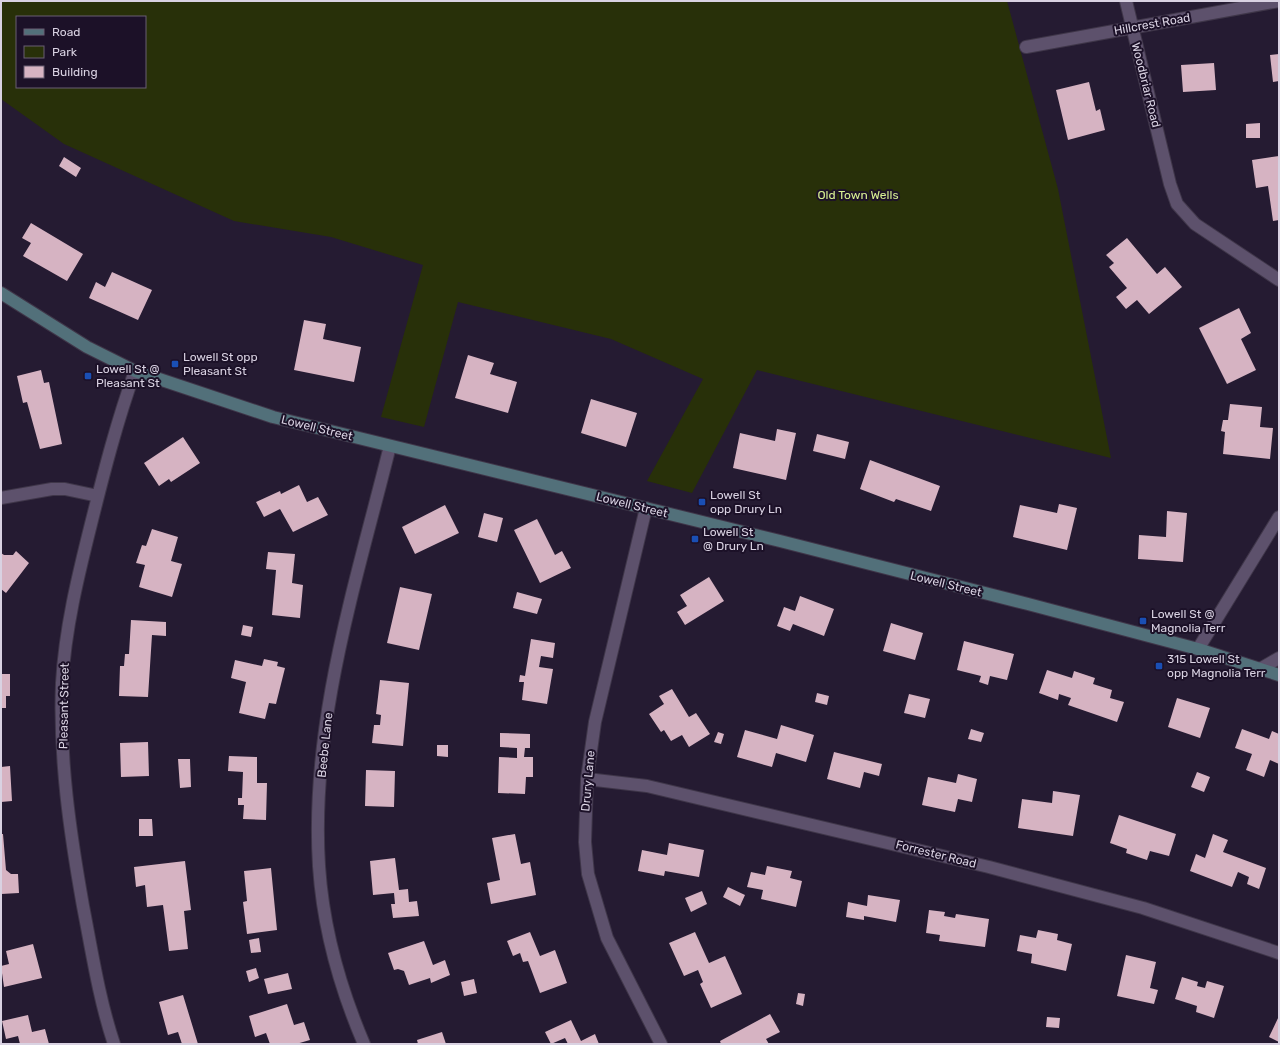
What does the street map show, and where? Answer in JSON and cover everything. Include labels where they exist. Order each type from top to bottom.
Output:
[{"type":"main road","name":"Lowell Street","points":[[1,293],[87,347],[135,371],[273,417],[646,508],[1198,649],[1279,676]]},
{"type":"street","name":"Woodbriar Road","points":[[1126,1],[1172,194],[1182,212],[1189,219],[1279,280]]},
{"type":"street","name":"Hillcrest Road","points":[[1026,47],[1279,1]]},
{"type":"street","name":"Pleasant Street","points":[[114,1044],[99,990],[78,877],[67,798],[62,734],[62,682],[67,628],[76,584],[117,423],[135,371]]},
{"type":"street","name":"Beebe Lane","points":[[364,1044],[339,974],[327,923],[319,866],[319,800],[325,734],[334,677],[390,446]]},
{"type":"street","points":[[1,498],[52,489],[65,489],[98,496]]},
{"type":"street","name":"Drury Lane","points":[[646,508],[595,722],[587,779],[585,842],[588,874],[607,938],[661,1044]]},
{"type":"street","points":[[1198,649],[1279,518]]},
{"type":"street","points":[[1260,669],[1279,658]]},
{"type":"street","name":"Forrester Road","points":[[587,779],[646,786],[989,867],[1143,908],[1279,953]]},
{"type":"green space","name":"Old Town Wells","points":[[1,1],[1007,1],[1058,189],[1111,458],[757,370],[692,493],[647,481],[703,379],[611,339],[458,302],[424,427],[381,417],[423,265],[331,237],[234,221],[64,144],[1,99]]},
{"type":"building","points":[[1279,54],[1279,81],[1273,82],[1270,55]]},
{"type":"building","points":[[1214,63],[1216,90],[1183,92],[1181,65]]},
{"type":"building","points":[[1089,82],[1096,111],[1100,109],[1105,130],[1068,140],[1056,90]]},
{"type":"building","points":[[1260,123],[1260,138],[1246,138],[1246,124]]},
{"type":"building","points":[[1279,156],[1279,220],[1273,221],[1268,186],[1256,188],[1252,160]]},
{"type":"building","points":[[64,157],[81,168],[76,177],[59,166]]},
{"type":"building","points":[[31,223],[83,254],[67,281],[23,256],[31,243],[22,238]]},
{"type":"building","points":[[1127,238],[1157,274],[1165,267],[1182,287],[1149,314],[1137,300],[1126,309],[1116,297],[1127,288],[1109,267],[1114,263],[1106,255]]},
{"type":"building","points":[[112,272],[152,290],[138,320],[89,298],[96,282],[105,287]]},
{"type":"building","points":[[1239,308],[1251,333],[1241,339],[1256,370],[1227,384],[1199,328]]},
{"type":"building","points":[[304,320],[326,324],[323,339],[361,347],[354,382],[294,370]]},
{"type":"building","points":[[468,355],[494,363],[490,374],[517,382],[508,413],[455,398]]},
{"type":"building","points":[[41,370],[44,383],[49,382],[62,444],[40,449],[27,402],[23,403],[17,376]]},
{"type":"building","points":[[591,399],[637,413],[626,447],[581,433]]},
{"type":"building","points":[[1230,404],[1262,407],[1260,427],[1273,428],[1270,459],[1223,454],[1225,432],[1221,431],[1223,420],[1228,420]]},
{"type":"building","points":[[777,429],[796,433],[786,480],[733,468],[740,433],[775,441]]},
{"type":"building","points":[[817,434],[849,442],[845,459],[813,451]]},
{"type":"building","points":[[183,437],[200,463],[171,482],[169,479],[159,486],[144,463]]},
{"type":"building","points":[[870,460],[940,486],[931,511],[896,499],[894,502],[860,489]]},
{"type":"building","points":[[299,485],[307,502],[318,497],[328,515],[293,532],[280,509],[264,517],[256,502],[280,491],[281,494]]},
{"type":"building","points":[[1059,504],[1077,508],[1067,550],[1013,537],[1020,505],[1057,513]]},
{"type":"building","points":[[445,505],[459,533],[415,554],[402,527]]},
{"type":"building","points":[[1167,511],[1187,513],[1183,562],[1138,559],[1139,535],[1166,537]]},
{"type":"building","points":[[484,513],[503,518],[497,542],[478,537]]},
{"type":"building","points":[[537,519],[555,555],[562,551],[571,568],[540,583],[514,530]]},
{"type":"building","points":[[152,529],[178,537],[171,561],[182,564],[172,597],[139,587],[145,565],[136,563],[142,545],[146,546]]},
{"type":"building","points":[[16,551],[29,563],[6,593],[1,589],[1,553],[4,555],[13,555]]},
{"type":"building","points":[[268,552],[295,554],[292,583],[303,585],[300,618],[272,615],[276,570],[266,569]]},
{"type":"building","points":[[709,577],[724,601],[685,625],[677,612],[687,606],[680,595]]},
{"type":"building","points":[[400,587],[432,594],[419,650],[387,643]]},
{"type":"building","points":[[517,592],[542,599],[537,614],[513,608]]},
{"type":"building","points":[[800,596],[834,609],[824,636],[793,624],[790,631],[777,626],[784,607],[795,611]]},
{"type":"building","points":[[131,620],[166,622],[166,636],[152,635],[148,697],[119,696],[120,666],[124,666],[125,654],[129,654]]},
{"type":"building","points":[[891,623],[923,633],[915,660],[883,651]]},
{"type":"building","points":[[243,625],[253,627],[251,637],[241,635]]},
{"type":"building","points":[[531,639],[555,643],[553,658],[541,656],[539,667],[553,669],[547,704],[522,700],[524,682],[519,682],[520,675],[525,676]]},
{"type":"building","points":[[964,641],[1014,654],[1007,680],[990,676],[988,685],[979,682],[981,676],[957,670]]},
{"type":"building","points":[[264,659],[278,662],[277,666],[285,668],[276,704],[269,703],[265,719],[239,713],[246,682],[231,678],[235,660],[262,666]]},
{"type":"building","points":[[1047,670],[1072,678],[1074,671],[1095,678],[1093,684],[1112,690],[1110,698],[1124,702],[1117,722],[1068,705],[1071,698],[1059,694],[1058,700],[1039,693]]},
{"type":"building","points":[[1,674],[10,674],[10,696],[6,696],[6,708],[1,708]]},
{"type":"building","points":[[380,680],[409,683],[403,746],[372,743],[374,725],[380,725],[381,715],[376,714]]},
{"type":"building","points":[[672,689],[689,717],[696,713],[710,734],[689,747],[682,735],[671,741],[664,730],[661,732],[649,714],[664,704],[659,696]]},
{"type":"building","points":[[817,693],[829,696],[827,705],[815,702]]},
{"type":"building","points":[[909,694],[930,699],[925,718],[904,713]]},
{"type":"building","points":[[1177,698],[1210,708],[1200,738],[1168,727]]},
{"type":"building","points":[[781,725],[814,735],[806,762],[776,753],[772,767],[737,757],[745,730],[777,739]]},
{"type":"building","points":[[971,729],[984,733],[981,742],[968,739]]},
{"type":"building","points":[[1242,729],[1269,739],[1272,731],[1279,734],[1279,764],[1270,760],[1264,777],[1246,770],[1252,754],[1235,748]]},
{"type":"building","points":[[718,732],[724,734],[721,744],[714,742]]},
{"type":"building","points":[[500,733],[530,734],[530,748],[525,748],[524,757],[533,757],[533,777],[526,777],[525,794],[498,793],[499,757],[517,758],[517,748],[500,747]]},
{"type":"building","points":[[148,742],[149,776],[121,777],[120,743]]},
{"type":"building","points":[[437,745],[448,745],[448,757],[437,756]]},
{"type":"building","points":[[834,752],[882,764],[879,776],[864,772],[860,788],[827,779]]},
{"type":"building","points":[[229,756],[257,757],[257,783],[267,783],[266,820],[243,819],[244,805],[238,805],[238,798],[242,798],[243,772],[228,771]]},
{"type":"building","points":[[178,759],[190,759],[191,787],[180,788]]},
{"type":"building","points":[[10,766],[12,801],[1,802],[1,767]]},
{"type":"building","points":[[366,770],[395,771],[394,807],[365,806]]},
{"type":"building","points":[[1197,772],[1210,777],[1204,792],[1191,787]]},
{"type":"building","points":[[958,774],[977,779],[972,802],[958,799],[955,812],[922,805],[928,777],[956,783]]},
{"type":"building","points":[[1053,791],[1080,795],[1073,836],[1018,828],[1022,799],[1052,803]]},
{"type":"building","points":[[1119,815],[1176,834],[1169,856],[1150,851],[1147,860],[1126,853],[1127,849],[1110,843]]},
{"type":"building","points":[[139,819],[152,819],[153,836],[139,836]]},
{"type":"building","points":[[1,834],[3,834],[6,870],[11,874],[18,874],[19,893],[1,894]]},
{"type":"building","points":[[515,834],[521,864],[530,862],[536,895],[491,904],[487,883],[500,880],[492,838]]},
{"type":"building","points":[[1213,834],[1228,840],[1223,852],[1266,868],[1259,889],[1247,884],[1249,877],[1238,872],[1232,887],[1190,871],[1196,854],[1205,858]]},
{"type":"building","points":[[669,843],[704,850],[699,877],[665,871],[664,876],[638,871],[642,850],[667,855]]},
{"type":"building","points":[[395,858],[399,890],[408,889],[409,902],[417,901],[419,916],[393,918],[391,904],[395,904],[394,893],[373,895],[370,861]]},
{"type":"building","points":[[185,861],[191,910],[184,911],[188,949],[169,951],[163,905],[147,907],[145,885],[136,887],[134,867]]},
{"type":"building","points":[[767,866],[792,871],[790,878],[802,881],[796,907],[761,899],[763,890],[747,887],[751,872],[765,875]]},
{"type":"building","points":[[271,868],[277,930],[247,934],[243,902],[247,901],[244,871]]},
{"type":"building","points":[[728,887],[745,895],[740,906],[723,897]]},
{"type":"building","points":[[702,891],[707,904],[691,912],[685,898]]},
{"type":"building","points":[[868,895],[900,900],[896,922],[864,916],[864,920],[846,917],[848,902],[867,906]]},
{"type":"building","points":[[929,910],[945,912],[944,916],[955,918],[956,914],[989,919],[985,947],[939,941],[940,935],[926,933]]},
{"type":"building","points":[[1038,930],[1058,934],[1057,940],[1072,944],[1066,971],[1031,963],[1032,954],[1017,951],[1020,935],[1036,938]]},
{"type":"building","points":[[530,932],[540,956],[555,950],[567,983],[540,993],[528,961],[523,962],[520,953],[513,956],[507,941]]},
{"type":"building","points":[[695,932],[709,963],[725,956],[742,994],[711,1008],[700,984],[703,982],[698,970],[684,976],[669,943]]},
{"type":"building","points":[[259,938],[261,952],[251,953],[249,940]]},
{"type":"building","points":[[424,941],[433,965],[445,960],[450,975],[431,983],[430,978],[409,985],[404,971],[398,969],[394,970],[388,953]]},
{"type":"building","points":[[33,944],[42,978],[4,987],[1,966],[9,964],[6,951]]},
{"type":"building","points":[[1126,955],[1156,962],[1150,988],[1158,990],[1154,1004],[1117,996]]},
{"type":"building","points":[[256,968],[259,978],[249,982],[246,971]]},
{"type":"building","points":[[288,973],[292,989],[268,994],[264,979]]},
{"type":"building","points":[[1182,977],[1198,982],[1197,986],[1205,988],[1207,981],[1224,986],[1214,1018],[1196,1012],[1197,1006],[1175,999]]},
{"type":"building","points":[[474,979],[477,993],[464,996],[461,982]]},
{"type":"building","points":[[798,993],[805,994],[803,1006],[796,1004]]},
{"type":"building","points":[[183,995],[198,1044],[182,1044],[178,1032],[168,1035],[159,1002]]},
{"type":"building","points":[[287,1004],[294,1025],[304,1022],[310,1040],[296,1044],[270,1044],[266,1033],[255,1037],[249,1016]]},
{"type":"building","points":[[770,1014],[780,1032],[766,1039],[769,1044],[721,1044],[720,1041]]},
{"type":"building","points":[[28,1015],[32,1032],[45,1029],[49,1044],[20,1044],[18,1036],[6,1039],[2,1021]]},
{"type":"building","points":[[1279,1016],[1279,1042],[1269,1037]]},
{"type":"building","points":[[1047,1017],[1060,1018],[1059,1028],[1046,1027]]},
{"type":"building","points":[[571,1020],[581,1041],[595,1034],[599,1044],[568,1044],[565,1038],[551,1044],[545,1032]]},
{"type":"building","points":[[442,1032],[446,1044],[418,1044],[417,1040]]},
{"type":"place","name":"Lowell St opp Pleasant St","points":[[175,364]]},
{"type":"place","name":"Lowell St @ Pleasant St","points":[[88,376]]},
{"type":"place","name":"Lowell St opp Drury Ln","points":[[702,502]]},
{"type":"place","name":"Lowell St @ Drury Ln","points":[[695,539]]},
{"type":"place","name":"Lowell St @ Magnolia Terr","points":[[1143,621]]},
{"type":"place","name":"315 Lowell St opp Magnolia Terr","points":[[1159,666]]}]
